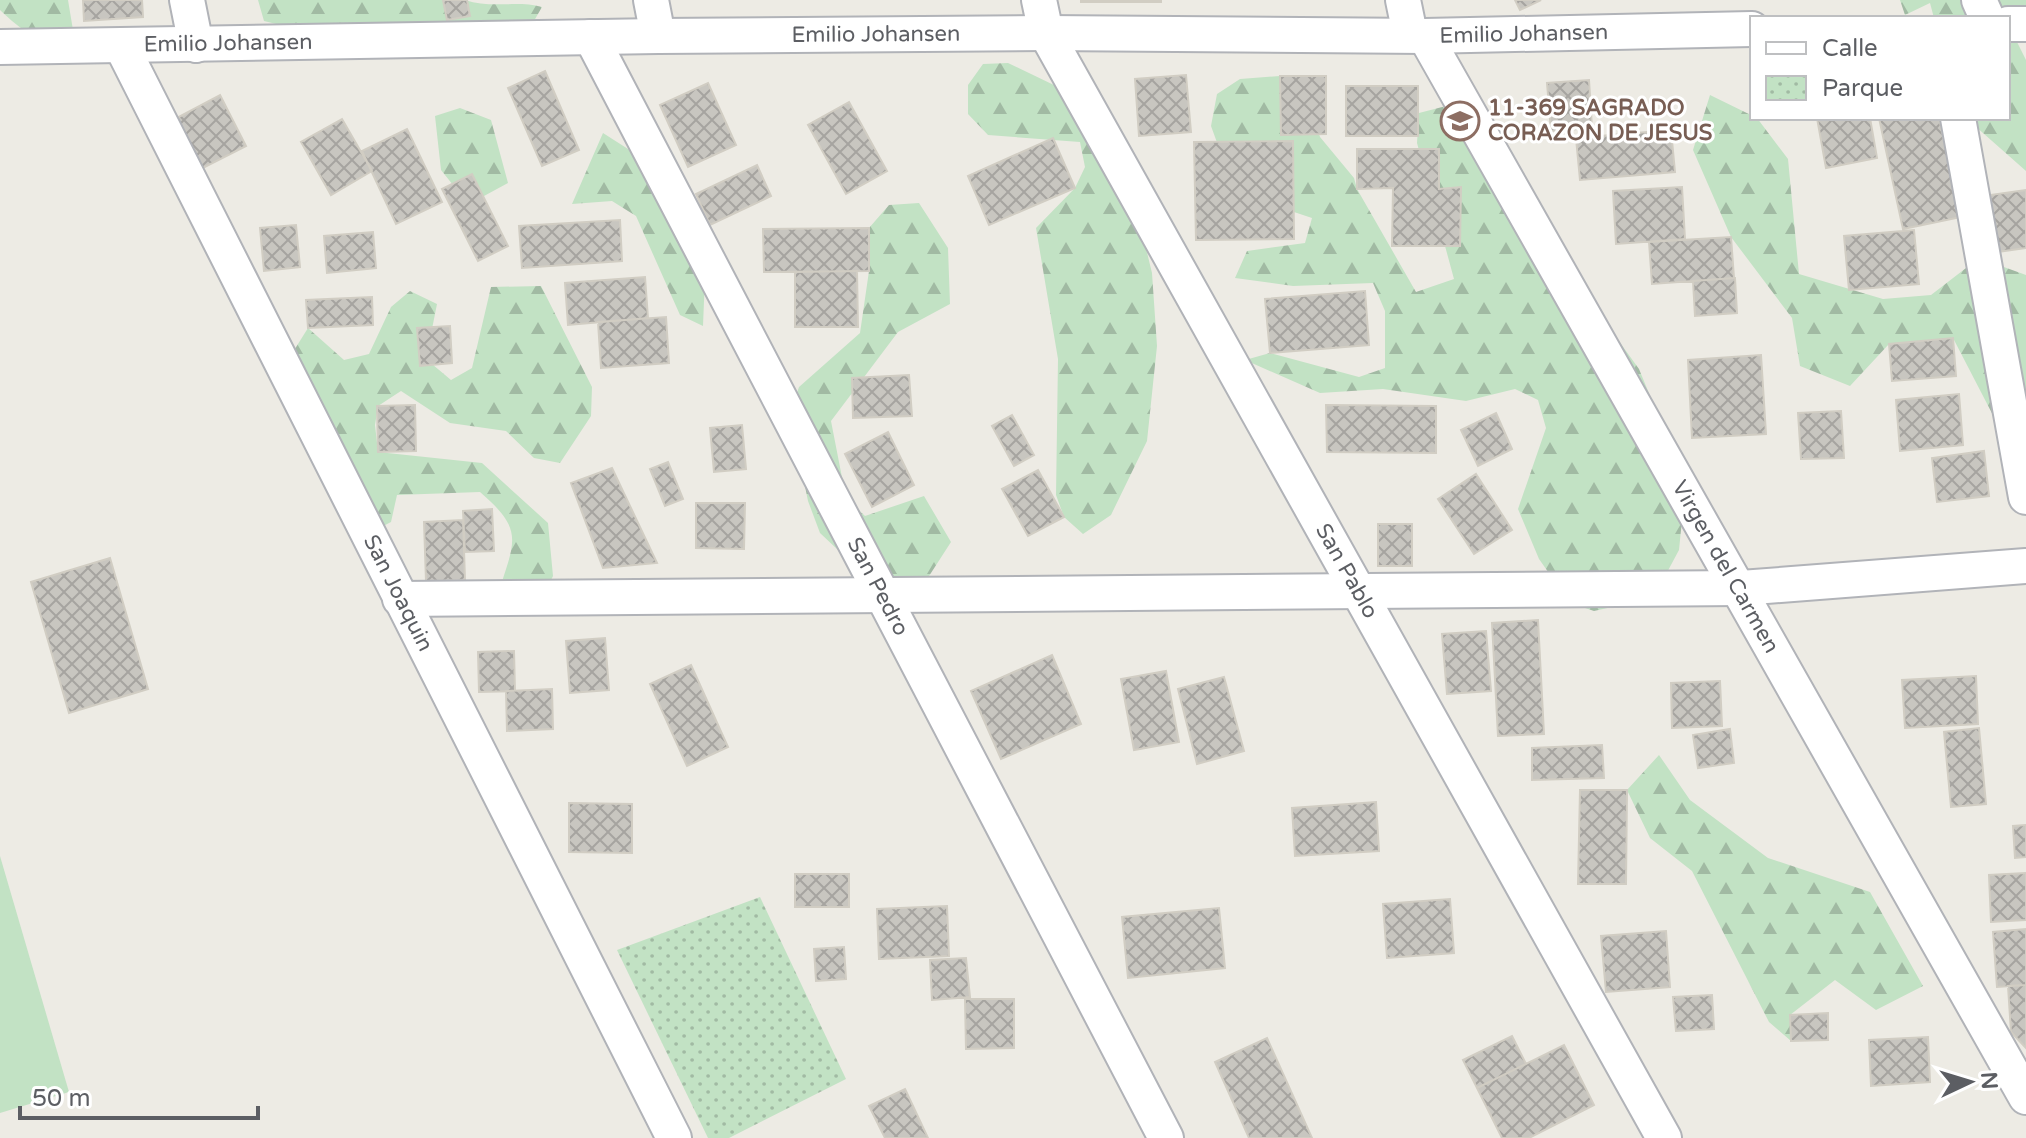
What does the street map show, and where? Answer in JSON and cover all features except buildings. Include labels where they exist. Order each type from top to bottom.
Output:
[{"type":"street","points":[[187,0],[196,45]]},
{"type":"street","points":[[651,0],[658,36]]},
{"type":"street","name":"Virgen del Carmen","points":[[1403,0],[1417,35],[1741,588],[2026,1097]]},
{"type":"street","name":"Emilio Johansen","points":[[0,47],[658,36],[1042,16],[1417,35],[1750,29]]},
{"type":"street","name":"San Pablo","points":[[1042,16],[1664,1138]]},
{"type":"street","name":"San Pedro","points":[[591,37],[1166,1138]]},
{"type":"street","name":"San Joaquin","points":[[122,47],[674,1138]]},
{"type":"street","points":[[1958,120],[2026,497]]},
{"type":"street","points":[[400,599],[1741,588],[2026,566]]},
{"type":"green space","points":[[0,0],[68,0],[75,42],[53,42],[34,36],[0,10]]},
{"type":"green space","points":[[258,0],[465,0],[542,7],[527,33],[317,34],[264,21]]},
{"type":"green space","points":[[1900,0],[2026,0],[2026,11],[2001,7],[2004,16],[1933,16],[1930,3],[1905,15]]},
{"type":"green space","points":[[2010,28],[2026,60],[2026,171],[1968,120],[2010,120]]},
{"type":"green space","points":[[1008,63],[1085,100],[1144,240],[1152,273],[1157,346],[1147,441],[1111,515],[1083,534],[1064,517],[1056,495],[1058,359],[1036,228],[1075,188],[1085,167],[1080,142],[988,135],[968,114],[968,85],[983,64]]},
{"type":"green space","points":[[1280,76],[1307,99],[1320,137],[1354,178],[1357,189],[1416,292],[1454,279],[1417,143],[1419,113],[1446,106],[1460,121],[1639,369],[1667,437],[1682,520],[1679,550],[1664,578],[1621,605],[1594,611],[1570,603],[1539,559],[1518,509],[1546,428],[1538,400],[1515,389],[1466,401],[1383,389],[1320,393],[1245,360],[1270,353],[1359,377],[1385,368],[1385,311],[1373,283],[1293,286],[1235,278],[1247,251],[1305,243],[1312,218],[1261,201],[1231,181],[1211,126],[1217,94],[1240,79]]},
{"type":"green space","points":[[1710,95],[1750,115],[1750,120],[1759,120],[1788,159],[1799,274],[1883,299],[1931,295],[1979,258],[2026,275],[2026,479],[1953,338],[1889,344],[1850,386],[1800,366],[1792,318],[1731,237],[1693,150]]},
{"type":"green space","points":[[460,108],[491,120],[508,183],[484,196],[457,190],[441,170],[435,116]]},
{"type":"green space","points":[[603,133],[639,156],[705,276],[703,326],[680,315],[636,216],[612,201],[572,204]]},
{"type":"green space","points":[[919,203],[948,248],[950,304],[898,332],[831,421],[846,498],[865,516],[924,496],[951,542],[920,590],[890,599],[820,533],[808,501],[790,413],[799,387],[860,333],[869,271],[869,228],[889,205]]},
{"type":"green space","points":[[541,286],[592,387],[591,416],[560,463],[534,458],[506,431],[450,423],[401,391],[378,406],[375,425],[378,452],[482,463],[548,523],[553,576],[539,605],[499,591],[512,537],[504,516],[480,492],[397,495],[391,522],[368,534],[293,352],[308,328],[344,360],[369,354],[391,307],[410,291],[437,304],[426,359],[451,380],[472,368],[491,287]]},
{"type":"green space","points":[[1659,755],[1690,800],[1768,858],[1870,892],[1923,986],[1876,1010],[1835,980],[1790,1015],[1791,1041],[1769,1022],[1692,871],[1650,838],[1627,790]]},
{"type":"green space","points":[[0,856],[69,1092],[0,1113]]},
{"type":"green space","points":[[760,897],[846,1079],[729,1138],[708,1138],[617,950]]},
{"type":"place","name":"11-369 SAGRADO CORAZON DE JESUS","points":[[1460,121]]}]
